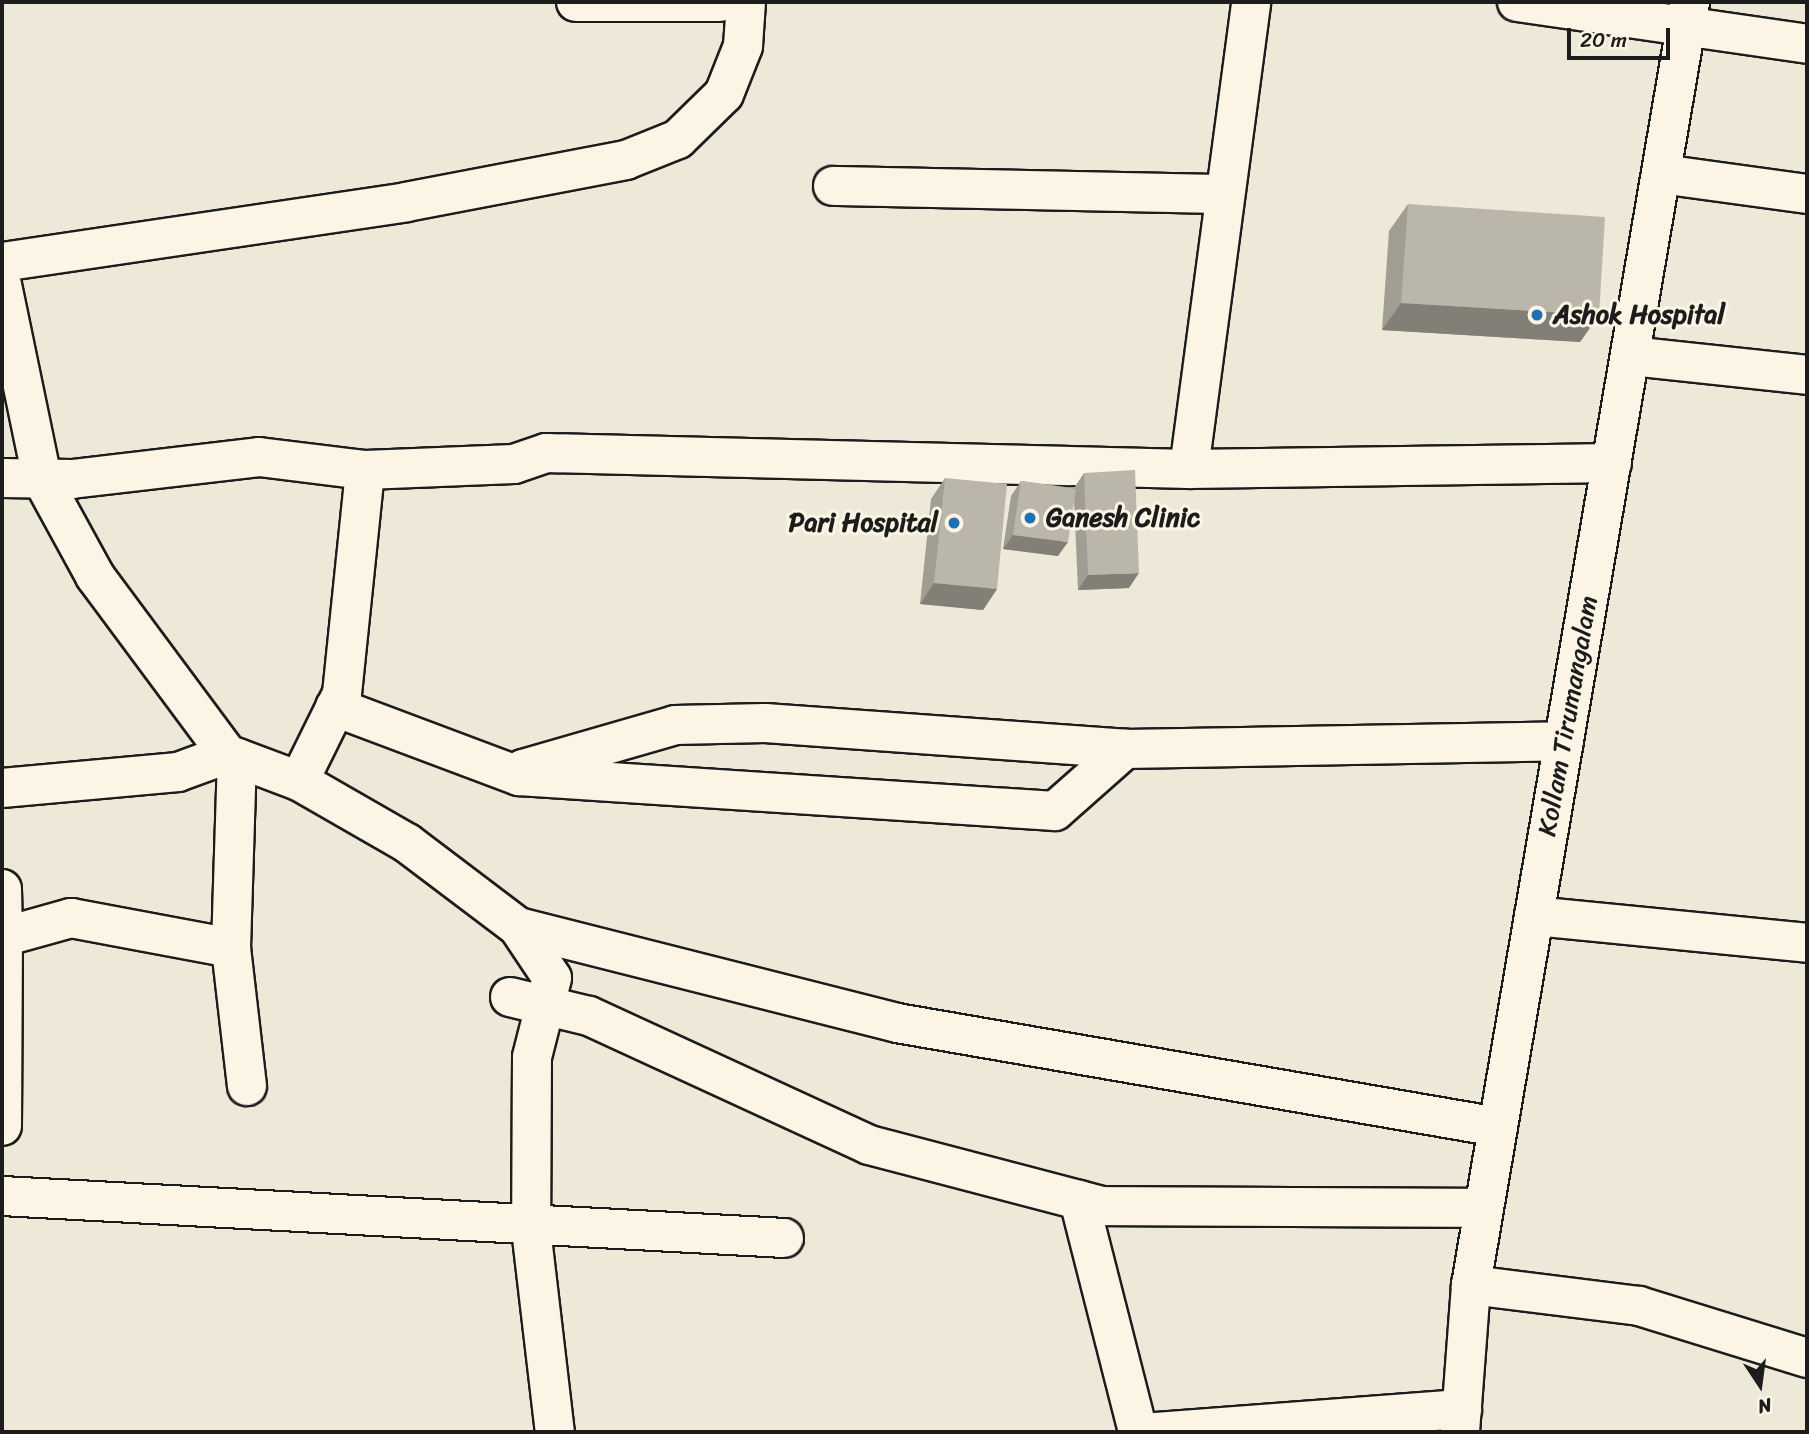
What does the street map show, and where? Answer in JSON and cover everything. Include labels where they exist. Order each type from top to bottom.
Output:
[{"type":"main road","points":[[576,2],[720,2]]},
{"type":"main road","points":[[2,262],[406,202],[626,160],[678,139],[724,94],[743,46],[746,2]]},
{"type":"main road","points":[[1189,469],[1223,194],[1251,2]]},
{"type":"main road","points":[[1517,2],[1689,12],[1807,44]]},
{"type":"main road","name":"Kollam Tirumangalam","points":[[1461,1420],[1471,1285],[1689,12]]},
{"type":"main road","points":[[1661,174],[1807,194]]},
{"type":"main road","points":[[833,186],[1223,194]]},
{"type":"main road","points":[[2,285],[42,479],[95,576],[232,756],[299,781],[407,843],[518,927],[552,978],[528,1002],[532,1057],[531,1228],[555,1432]]},
{"type":"main road","points":[[1630,356],[1807,375]]},
{"type":"main road","points":[[2,478],[42,479],[259,457],[365,470],[514,464],[546,453],[1189,469],[1612,463]]},
{"type":"main road","points":[[299,781],[342,694],[365,470]]},
{"type":"main road","points":[[335,707],[519,776],[1055,811],[1125,749]]},
{"type":"main road","points":[[519,776],[523,769],[675,725],[765,723],[1125,749],[1564,741]]},
{"type":"main road","points":[[2,788],[178,772],[232,756]]},
{"type":"main road","points":[[232,756],[232,948],[247,1086]]},
{"type":"main road","points":[[2,889],[2,1126]]},
{"type":"main road","points":[[1534,916],[1807,943]]},
{"type":"main road","points":[[4,937],[71,918],[232,948]]},
{"type":"main road","points":[[518,927],[897,1023],[1498,1126]]},
{"type":"main road","points":[[528,1002],[589,1016],[869,1145],[1102,1206],[1484,1208]]},
{"type":"main road","points":[[2,1196],[531,1228],[784,1238]]},
{"type":"main road","points":[[1079,1200],[1138,1432]]},
{"type":"main road","points":[[1471,1285],[1639,1306],[1807,1358]]},
{"type":"main road","points":[[1155,1432],[1461,1420]]},
{"type":"building","points":[[1408,204],[1605,217],[1599,315],[1401,303]]},
{"type":"building","points":[[1135,470],[1139,573],[1088,575],[1084,473]]},
{"type":"building","points":[[945,478],[1007,484],[997,589],[934,583]]},
{"type":"building","points":[[1021,481],[1076,489],[1068,542],[1013,535]]},
{"type":"place","name":"Ashok Hospital","points":[[1537,315]]},
{"type":"place","name":"Ganesh Clinic","points":[[1030,518]]},
{"type":"place","name":"Pari Hospital","points":[[954,523]]}]
